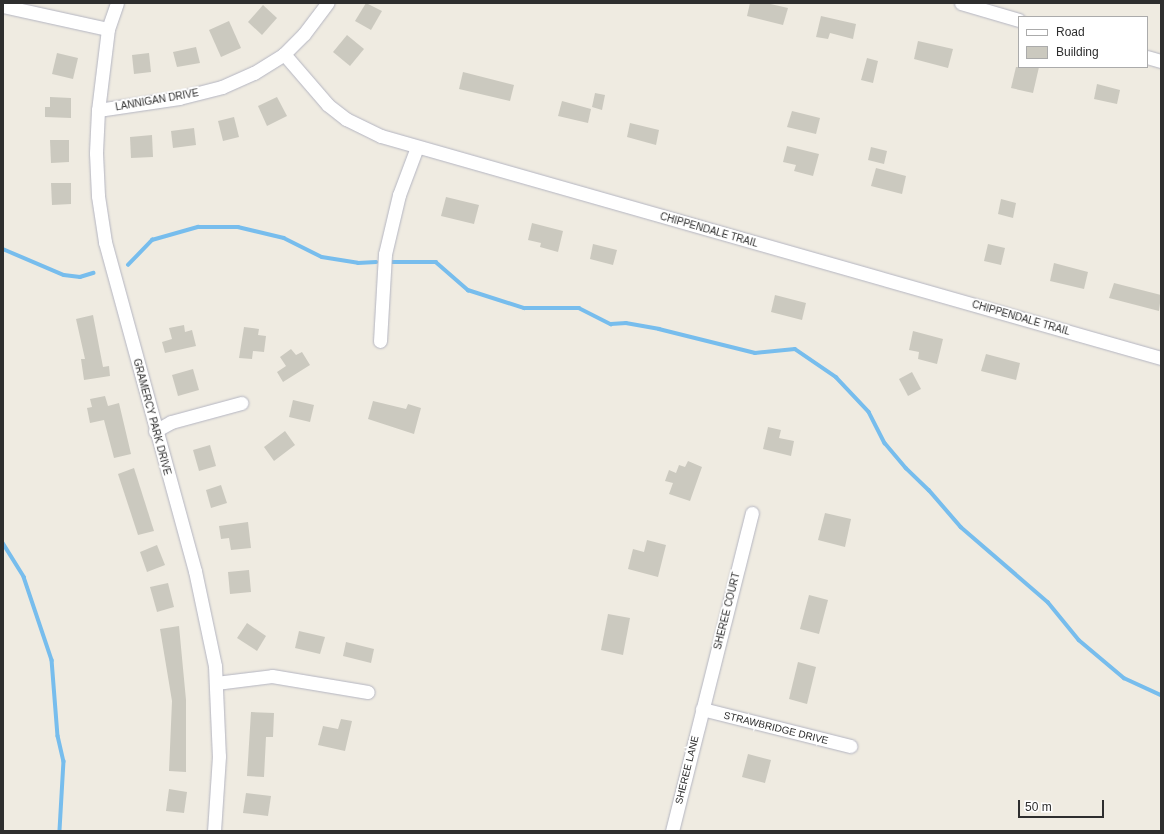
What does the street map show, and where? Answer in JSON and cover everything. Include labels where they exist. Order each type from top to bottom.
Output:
[{"type":"street","name":"GRAMERCY PARK DRIVE","points":[[117,3],[108,29],[98,110],[96,160],[105,242],[155,430],[195,571],[208,630],[216,682],[219,756],[214,831]]},
{"type":"street","name":"LANNIGAN DRIVE","points":[[98,110],[179,98],[222,87],[254,73],[284,54],[304,34],[327,3]]},
{"type":"street","points":[[961,3],[1018,20]]},
{"type":"street","points":[[3,6],[108,29]]},
{"type":"street","name":"CHIPPENDALE TRAIL","points":[[284,54],[328,105],[346,119],[381,136],[1161,358]]},
{"type":"street","points":[[1148,56],[1161,61]]},
{"type":"street","points":[[380,341],[385,254],[399,195],[417,147]]},
{"type":"street","points":[[155,430],[171,422],[241,403]]},
{"type":"street","name":"SHEREE COURT","points":[[702,709],[752,513]]},
{"type":"street","points":[[216,682],[272,676],[368,692]]},
{"type":"street","name":"STRAWBRIDGE DRIVE","points":[[702,709],[850,746]]},
{"type":"street","name":"SHEREE LANE","points":[[672,831],[702,709]]},
{"type":"building","points":[[366,3],[382,11],[371,30],[355,21]]},
{"type":"building","points":[[750,3],[766,3],[788,8],[783,25],[747,16]]},
{"type":"building","points":[[263,5],[277,18],[262,35],[248,22]]},
{"type":"building","points":[[821,16],[856,24],[853,39],[830,33],[828,39],[816,37]]},
{"type":"building","points":[[229,21],[241,48],[221,57],[209,30]]},
{"type":"building","points":[[347,35],[364,49],[350,66],[333,52]]},
{"type":"building","points":[[918,41],[953,49],[948,68],[914,59]]},
{"type":"building","points":[[196,47],[200,63],[177,67],[173,52]]},
{"type":"building","points":[[57,53],[78,58],[73,79],[52,74]]},
{"type":"building","points":[[149,53],[151,72],[134,74],[132,55]]},
{"type":"building","points":[[867,58],[878,61],[873,83],[861,80]]},
{"type":"building","points":[[1016,67],[1039,68],[1033,93],[1011,88]]},
{"type":"building","points":[[463,72],[514,85],[510,101],[459,89]]},
{"type":"building","points":[[1097,84],[1120,90],[1117,104],[1094,99]]},
{"type":"building","points":[[595,93],[605,95],[602,110],[592,107]]},
{"type":"building","points":[[50,97],[71,98],[71,118],[45,117],[45,107],[50,107]]},
{"type":"building","points":[[277,97],[287,116],[267,126],[258,106]]},
{"type":"building","points":[[562,101],[591,109],[588,123],[558,116]]},
{"type":"building","points":[[792,111],[820,118],[816,134],[787,127]]},
{"type":"building","points":[[234,117],[239,137],[223,141],[218,121]]},
{"type":"building","points":[[630,123],[659,130],[656,145],[627,137]]},
{"type":"building","points":[[194,128],[196,145],[173,148],[171,131]]},
{"type":"building","points":[[152,135],[153,157],[131,158],[130,137]]},
{"type":"building","points":[[50,140],[69,140],[69,162],[51,163]]},
{"type":"building","points":[[787,146],[819,154],[813,176],[794,171],[796,165],[783,162]]},
{"type":"building","points":[[871,147],[887,151],[884,164],[868,160]]},
{"type":"building","points":[[876,168],[906,176],[902,194],[871,186]]},
{"type":"building","points":[[51,183],[71,183],[71,204],[52,205]]},
{"type":"building","points":[[446,197],[479,205],[474,224],[441,216]]},
{"type":"building","points":[[1001,199],[1016,203],[1013,218],[998,214]]},
{"type":"building","points":[[532,223],[563,231],[558,252],[540,247],[541,243],[528,240]]},
{"type":"building","points":[[593,244],[617,250],[613,265],[590,259]]},
{"type":"building","points":[[988,244],[1005,248],[1001,265],[984,261]]},
{"type":"building","points":[[1054,263],[1088,272],[1084,289],[1050,281]]},
{"type":"building","points":[[1114,283],[1161,295],[1159,311],[1109,298]]},
{"type":"building","points":[[775,295],[806,303],[802,320],[771,312]]},
{"type":"building","points":[[93,315],[103,367],[109,366],[110,376],[84,380],[81,359],[85,359],[76,319]]},
{"type":"building","points":[[184,325],[185,332],[192,330],[196,346],[165,353],[162,342],[172,339],[169,328]]},
{"type":"building","points":[[244,327],[259,329],[258,335],[266,336],[264,352],[253,351],[252,359],[239,358]]},
{"type":"building","points":[[913,331],[943,339],[937,364],[918,359],[919,352],[909,350]]},
{"type":"building","points":[[291,349],[296,355],[302,352],[310,365],[283,382],[277,372],[286,366],[280,357]]},
{"type":"building","points":[[986,354],[1020,363],[1016,380],[981,371]]},
{"type":"building","points":[[193,369],[199,390],[178,396],[172,375]]},
{"type":"building","points":[[912,372],[921,389],[908,396],[899,379]]},
{"type":"building","points":[[105,396],[108,406],[119,403],[131,454],[114,458],[104,420],[90,423],[87,408],[92,407],[90,399]]},
{"type":"building","points":[[293,400],[314,405],[310,422],[289,417]]},
{"type":"building","points":[[373,401],[406,409],[408,404],[421,408],[414,434],[368,419]]},
{"type":"building","points":[[768,427],[781,430],[779,438],[794,441],[791,456],[763,449]]},
{"type":"building","points":[[285,431],[295,445],[274,461],[264,447]]},
{"type":"building","points":[[210,445],[216,466],[199,471],[193,450]]},
{"type":"building","points":[[688,461],[702,467],[690,501],[669,494],[673,483],[665,481],[669,470],[676,473],[679,465],[685,467]]},
{"type":"building","points":[[134,468],[154,531],[138,535],[118,474]]},
{"type":"building","points":[[221,485],[227,503],[211,508],[206,490]]},
{"type":"building","points":[[825,513],[851,519],[845,547],[818,540]]},
{"type":"building","points":[[248,522],[251,548],[231,550],[229,538],[221,539],[219,526]]},
{"type":"building","points":[[647,540],[666,545],[658,577],[628,569],[633,549],[644,552]]},
{"type":"building","points":[[157,545],[165,565],[147,572],[140,552]]},
{"type":"building","points":[[249,570],[251,592],[230,594],[228,572]]},
{"type":"building","points":[[168,583],[174,607],[157,612],[150,587]]},
{"type":"building","points":[[809,595],[828,600],[819,634],[800,629]]},
{"type":"building","points":[[608,614],[630,618],[623,655],[601,650]]},
{"type":"building","points":[[247,623],[266,636],[257,651],[237,638]]},
{"type":"building","points":[[179,626],[186,700],[186,772],[169,771],[172,701],[160,629]]},
{"type":"building","points":[[299,631],[325,637],[320,654],[295,648]]},
{"type":"building","points":[[346,642],[374,649],[371,663],[343,656]]},
{"type":"building","points":[[798,662],[816,667],[807,704],[789,699]]},
{"type":"building","points":[[251,712],[274,713],[273,737],[266,737],[264,777],[247,776]]},
{"type":"building","points":[[341,719],[352,721],[345,751],[318,745],[323,726],[338,729]]},
{"type":"building","points":[[748,754],[771,760],[765,783],[742,777]]},
{"type":"building","points":[[169,789],[187,792],[184,813],[166,811]]},
{"type":"building","points":[[246,793],[271,796],[268,816],[243,813]]},
{"type":"waterway","points":[[128,265],[152,240],[198,227],[238,227],[284,238],[322,257],[358,263],[376,262]]},
{"type":"waterway","points":[[3,249],[64,275],[80,277],[93,273]]},
{"type":"waterway","points":[[392,262],[436,262],[468,290],[524,308],[579,308],[611,324],[626,323],[659,329],[755,353],[795,349],[836,377],[869,412],[885,443],[906,468],[929,490],[961,527],[1048,602],[1079,640],[1124,678],[1161,695]]},
{"type":"waterway","points":[[3,543],[24,577],[52,660],[58,736],[64,761],[60,831]]}]
